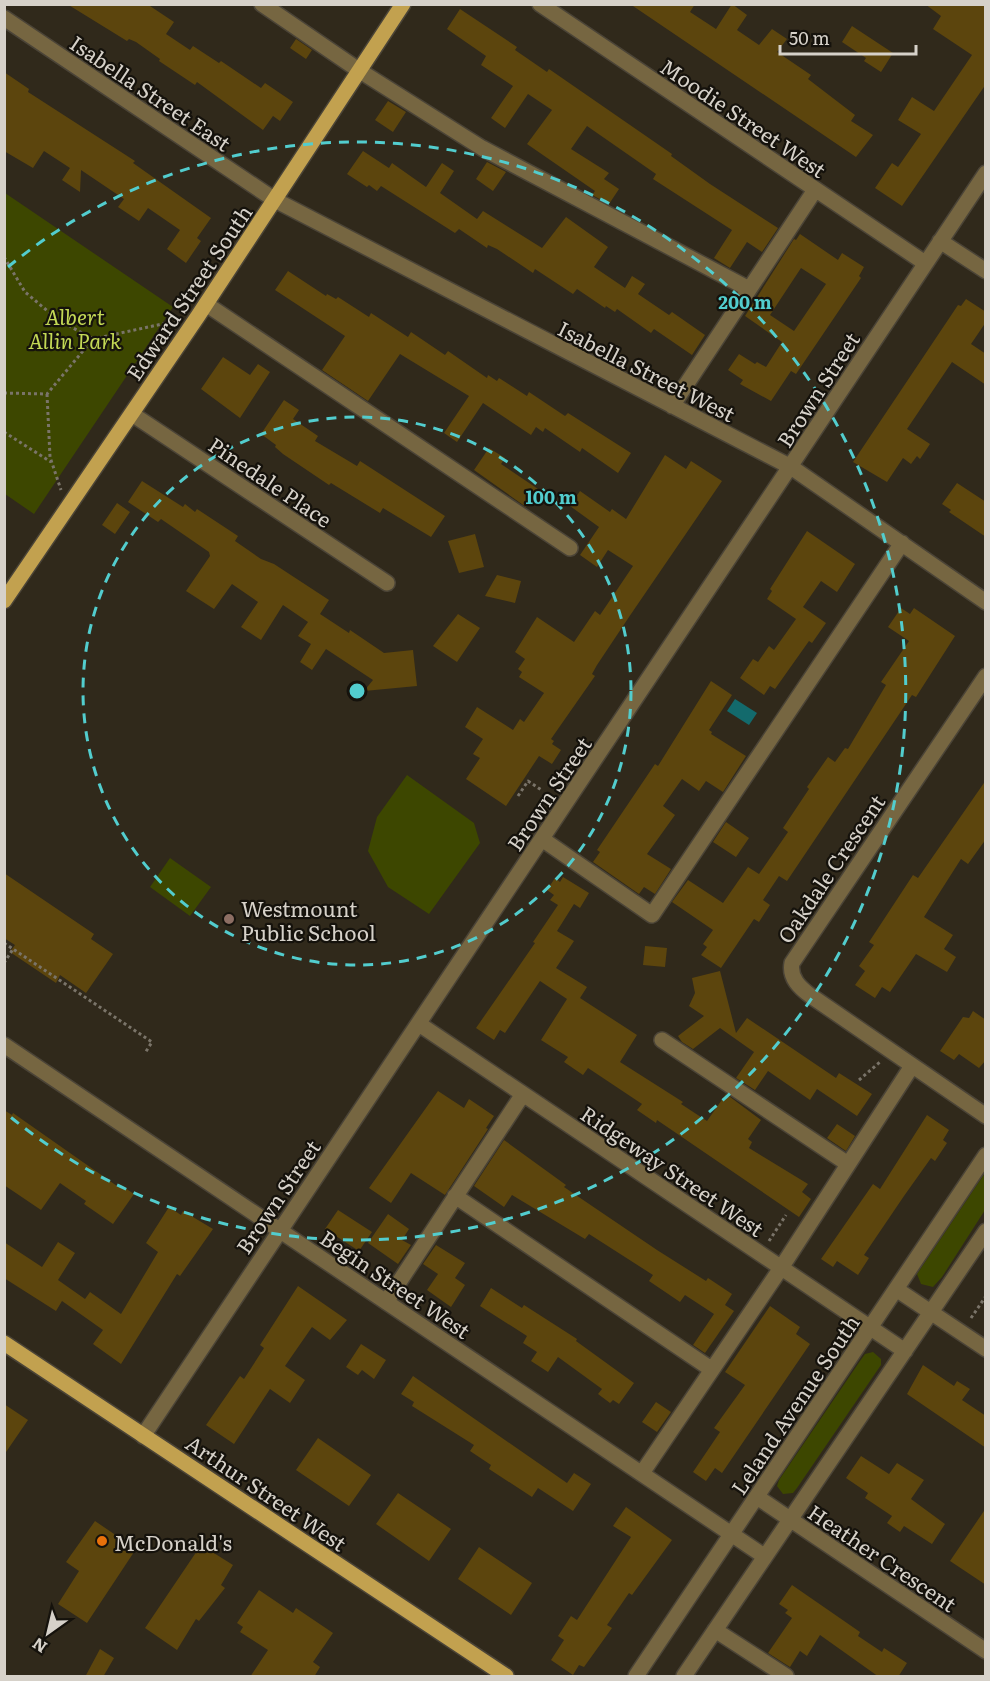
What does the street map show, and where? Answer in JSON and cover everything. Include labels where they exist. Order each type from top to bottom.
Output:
[{"type":"main road","name":"Edward Street South","points":[[4,600],[202,310],[403,4]]},
{"type":"main road","name":"Arthur Street West","points":[[4,1343],[507,1677]]},
{"type":"street","points":[[262,4],[360,71],[482,148],[749,289]]},
{"type":"street","name":"Moodie Street West","points":[[540,4],[925,263]]},
{"type":"street","name":"Isabella Street East","points":[[4,18],[275,200]]},
{"type":"street","name":"Brown Street","points":[[143,1436],[986,173]]},
{"type":"street","points":[[672,406],[815,190]]},
{"type":"street","name":"Isabella Street West","points":[[275,200],[791,467],[986,602]]},
{"type":"street","points":[[940,241],[986,271]]},
{"type":"street","points":[[202,310],[570,549]]},
{"type":"street","name":"Pinedale Place","points":[[132,414],[387,583]]},
{"type":"street","points":[[542,839],[652,915],[902,543]]},
{"type":"street","name":"Oakdale Crescent","points":[[986,676],[792,963],[790,970],[798,987],[986,1116]]},
{"type":"street","name":"Ridgeway Street West","points":[[418,1024],[905,1351]]},
{"type":"street","points":[[662,1040],[848,1164]]},
{"type":"street","name":"Begin Street West","points":[[4,1045],[764,1556]]},
{"type":"street","points":[[642,1473],[781,1268],[912,1066]]},
{"type":"street","points":[[386,1302],[523,1094]]},
{"type":"street","name":"Leland Avenue South","points":[[636,1677],[986,1155]]},
{"type":"street","points":[[455,1196],[711,1369]]},
{"type":"street","points":[[684,1677],[986,1231]]},
{"type":"street","points":[[896,1289],[986,1348]]},
{"type":"street","name":"Heather Crescent","points":[[757,1497],[986,1651]]},
{"type":"street","points":[[715,1630],[786,1677]]},
{"type":"path","points":[[4,257],[25,292],[57,319],[93,339]]},
{"type":"path","points":[[67,508],[52,463],[47,394],[93,339],[202,310]]},
{"type":"path","points":[[4,393],[47,394]]},
{"type":"path","points":[[4,432],[52,463]]},
{"type":"path","points":[[518,796],[528,781],[543,791]]},
{"type":"path","points":[[4,943],[152,1042],[145,1053]]},
{"type":"path","points":[[4,963],[14,949]]},
{"type":"path","points":[[859,1080],[876,1067],[888,1050]]},
{"type":"path","points":[[761,1254],[786,1215]]},
{"type":"path","points":[[962,1332],[986,1296]]},
{"type":"green space","name":"Albert Allin Park","points":[[5,193],[173,307],[34,514],[5,494]]},
{"type":"green space","points":[[407,775],[474,823],[480,843],[429,914],[388,887],[368,851],[377,817]]},
{"type":"green space","points":[[170,858],[211,887],[190,916],[150,887]]},
{"type":"green space","points":[[985,1173],[985,1210],[942,1277],[933,1287],[921,1284],[917,1274]]},
{"type":"green space","points":[[873,1352],[881,1359],[881,1365],[797,1488],[793,1493],[783,1494],[777,1486],[779,1480],[865,1354]]},
{"type":"water","points":[[735,699],[757,713],[749,725],[727,711]]},
{"type":"building","points":[[67,4],[147,4],[174,22],[166,34],[190,50],[193,46],[219,63],[221,61],[261,88],[265,83],[293,102],[280,121],[273,116],[263,130],[197,82],[195,85],[159,61],[160,59],[136,42],[129,39],[127,41]]},
{"type":"building","points":[[630,4],[695,4],[690,12],[716,29],[732,4],[747,15],[737,30],[759,45],[772,29],[787,39],[777,52],[811,75],[808,79],[855,115],[851,121],[873,135],[856,157]]},
{"type":"building","points":[[925,4],[986,4],[986,84],[902,206],[875,188],[892,163],[898,167],[921,134],[898,120],[912,97],[934,111],[972,55],[933,29],[941,16]]},
{"type":"building","points":[[460,9],[517,47],[515,50],[547,72],[549,69],[672,154],[671,156],[710,184],[778,228],[762,252],[747,242],[730,268],[714,258],[732,230],[653,179],[656,174],[587,126],[571,149],[609,173],[604,179],[619,189],[609,204],[592,195],[595,191],[527,144],[552,110],[528,94],[505,128],[491,118],[513,86],[481,65],[486,56],[447,29]]},
{"type":"building","points":[[852,26],[893,53],[881,72],[864,61],[866,58],[842,42]]},
{"type":"building","points":[[296,39],[312,50],[306,59],[290,48]]},
{"type":"building","points":[[4,72],[29,89],[28,92],[135,161],[133,163],[211,218],[197,238],[201,241],[186,263],[167,249],[180,230],[148,208],[139,221],[118,207],[124,199],[81,170],[80,192],[62,180],[70,168],[44,151],[33,168],[4,151]]},
{"type":"building","points":[[388,101],[406,112],[393,132],[375,120]]},
{"type":"building","points":[[363,151],[389,168],[392,163],[426,187],[442,163],[454,171],[440,193],[477,219],[483,211],[542,248],[566,217],[608,247],[594,267],[625,288],[632,276],[645,284],[638,294],[669,315],[672,312],[705,335],[692,355],[654,329],[651,333],[617,309],[615,312],[606,306],[605,308],[577,289],[573,294],[535,269],[533,273],[497,249],[488,245],[487,248],[459,229],[455,233],[381,186],[377,191],[369,185],[367,187],[347,174]]},
{"type":"building","points":[[487,162],[506,172],[493,191],[476,179]]},
{"type":"building","points":[[800,234],[838,260],[842,253],[864,267],[859,276],[861,278],[796,374],[791,371],[771,401],[740,384],[743,380],[728,370],[739,354],[755,364],[757,362],[766,367],[782,342],[745,316],[794,239],[796,240]],"holes":[[[801,268],[826,284],[794,331],[770,315]]]},
{"type":"building","points":[[288,271],[326,296],[327,294],[336,299],[338,297],[369,317],[371,313],[408,337],[411,332],[445,355],[448,351],[487,378],[488,375],[497,381],[499,378],[527,396],[529,392],[565,416],[568,413],[631,453],[618,473],[582,448],[580,452],[545,428],[543,432],[536,427],[531,435],[483,403],[457,442],[444,433],[469,396],[400,354],[368,401],[322,370],[345,336],[275,290]]},
{"type":"building","points":[[966,299],[986,312],[986,322],[971,344],[986,354],[986,385],[952,362],[907,429],[930,444],[920,459],[917,456],[911,464],[903,458],[887,482],[853,462],[958,305],[961,306]]},
{"type":"building","points":[[223,357],[250,375],[258,364],[270,372],[240,418],[201,389]]},
{"type":"building","points":[[284,400],[299,410],[293,419],[318,436],[315,441],[357,466],[360,461],[445,516],[431,537],[383,508],[380,513],[331,483],[329,485],[283,454],[275,447],[276,445],[261,434]]},
{"type":"building","points":[[489,448],[505,458],[501,464],[538,489],[526,507],[474,470]]},
{"type":"building","points":[[665,455],[686,469],[691,461],[722,481],[597,665],[592,674],[595,676],[551,739],[554,741],[552,744],[561,750],[552,764],[539,756],[506,806],[466,779],[480,758],[473,754],[483,739],[465,727],[477,707],[513,730],[520,719],[524,722],[544,693],[519,677],[522,672],[518,669],[525,659],[515,652],[537,617],[574,642],[595,611],[600,615],[633,566],[608,550],[597,567],[580,555],[599,527],[570,506],[580,491],[610,512],[612,509],[626,519]]},
{"type":"building","points":[[142,481],[183,507],[185,504],[195,512],[197,509],[238,536],[235,541],[261,559],[274,564],[329,600],[320,614],[349,633],[350,630],[384,653],[413,650],[417,686],[364,691],[373,680],[326,649],[312,670],[300,662],[311,644],[298,636],[308,622],[283,605],[261,640],[241,627],[258,602],[232,584],[214,609],[186,591],[210,556],[209,552],[161,519],[158,522],[128,502]]},
{"type":"building","points":[[957,483],[986,502],[986,537],[949,512],[951,510],[942,504]]},
{"type":"building","points":[[117,503],[130,512],[115,534],[102,525]]},
{"type":"building","points":[[807,531],[855,564],[837,592],[821,581],[803,607],[826,623],[812,643],[809,641],[775,689],[770,686],[764,695],[740,678],[753,659],[758,662],[769,646],[774,650],[796,619],[767,599],[772,591],[770,589]]},
{"type":"building","points":[[475,534],[484,567],[459,573],[448,541]]},
{"type":"building","points":[[497,575],[521,581],[515,603],[485,596]]},
{"type":"building","points":[[901,608],[910,614],[914,608],[955,636],[916,697],[912,695],[787,881],[779,876],[763,900],[770,905],[759,922],[754,919],[721,968],[701,955],[707,947],[703,944],[713,930],[672,902],[688,880],[723,903],[748,867],[759,874],[788,832],[783,828],[809,789],[807,787],[828,757],[835,762],[845,748],[848,749],[886,685],[881,682],[909,641],[888,627]]},
{"type":"building","points":[[458,614],[480,628],[457,662],[433,646]]},
{"type":"building","points":[[711,681],[732,695],[709,730],[711,734],[746,756],[723,792],[706,781],[699,791],[682,779],[663,806],[675,815],[647,854],[671,869],[655,894],[644,887],[639,894],[593,862],[600,852],[597,850],[655,764],[658,766]]},
{"type":"building","points":[[986,780],[986,839],[968,864],[961,859],[924,917],[953,935],[944,949],[956,957],[947,972],[916,954],[890,992],[882,987],[875,998],[855,985],[865,971],[859,966],[874,945],[869,942],[913,875],[918,878]]},
{"type":"building","points":[[726,822],[749,838],[736,857],[713,842]]},
{"type":"building","points":[[4,873],[94,934],[91,939],[113,954],[86,993],[60,975],[56,983],[10,952],[15,945],[4,938]]},
{"type":"building","points":[[563,877],[589,893],[580,908],[574,904],[557,931],[574,941],[556,968],[587,987],[580,998],[637,1035],[620,1062],[683,1102],[681,1104],[707,1121],[726,1094],[761,1120],[748,1139],[752,1142],[749,1148],[808,1184],[802,1192],[811,1199],[799,1217],[657,1120],[656,1123],[637,1110],[642,1104],[588,1068],[583,1075],[564,1062],[568,1057],[541,1040],[567,999],[540,981],[505,1033],[500,1030],[494,1040],[476,1028],[535,943],[533,942],[558,905],[550,900],[554,895],[547,890],[555,878],[560,882]]},
{"type":"building","points":[[645,946],[667,948],[665,967],[643,965]]},
{"type":"building","points":[[720,971],[736,1033],[747,1018],[836,1078],[839,1073],[872,1094],[857,1116],[817,1089],[810,1100],[768,1071],[755,1090],[736,1078],[754,1052],[720,1028],[693,1049],[682,1042],[678,1036],[704,1016],[689,1006],[695,993],[692,978]]},
{"type":"building","points":[[973,1011],[986,1020],[986,1060],[979,1068],[959,1054],[954,1060],[940,1051],[963,1017],[969,1018]]},
{"type":"building","points":[[438,1091],[464,1108],[469,1099],[494,1116],[445,1195],[411,1173],[391,1203],[369,1188]]},
{"type":"building","points":[[4,1110],[12,1115],[13,1113],[117,1186],[119,1184],[134,1194],[113,1224],[84,1204],[86,1201],[60,1183],[41,1210],[4,1185]]},
{"type":"building","points":[[927,1115],[949,1130],[943,1140],[947,1143],[935,1161],[931,1158],[864,1255],[869,1258],[858,1275],[837,1261],[833,1267],[821,1259],[873,1184],[880,1189]]},
{"type":"building","points":[[837,1124],[855,1136],[846,1151],[827,1138]]},
{"type":"building","points":[[504,1140],[566,1185],[564,1187],[657,1250],[706,1281],[708,1278],[732,1294],[725,1305],[734,1311],[705,1353],[693,1345],[714,1314],[685,1295],[680,1302],[649,1281],[653,1275],[589,1234],[585,1239],[512,1195],[504,1207],[474,1186]]},
{"type":"building","points":[[169,1207],[181,1215],[183,1211],[213,1229],[180,1276],[177,1274],[121,1364],[93,1344],[103,1330],[62,1301],[56,1311],[4,1278],[4,1242],[42,1267],[58,1242],[75,1253],[58,1280],[85,1299],[90,1292],[121,1314],[158,1252],[146,1243]]},
{"type":"building","points":[[338,1210],[372,1232],[359,1251],[325,1229]]},
{"type":"building","points":[[388,1214],[409,1229],[402,1240],[411,1245],[398,1264],[368,1243]]},
{"type":"building","points":[[436,1245],[465,1263],[455,1278],[465,1285],[451,1307],[427,1290],[438,1274],[423,1264]]},
{"type":"building","points":[[298,1286],[347,1320],[330,1340],[312,1327],[285,1366],[305,1380],[290,1403],[270,1389],[234,1444],[206,1425],[240,1376],[244,1379],[264,1348],[260,1345]]},
{"type":"building","points":[[491,1288],[522,1308],[524,1305],[577,1339],[576,1341],[634,1383],[619,1404],[613,1400],[610,1403],[598,1394],[602,1389],[558,1357],[548,1372],[531,1361],[537,1352],[523,1343],[527,1336],[480,1306]]},
{"type":"building","points":[[770,1306],[800,1327],[796,1334],[810,1344],[722,1473],[715,1468],[706,1481],[693,1472],[720,1432],[714,1428],[745,1385],[725,1372]]},
{"type":"building","points":[[361,1344],[386,1360],[374,1379],[362,1370],[358,1375],[346,1367]]},
{"type":"building","points":[[923,1365],[954,1386],[957,1381],[970,1389],[962,1400],[986,1416],[986,1448],[907,1394]]},
{"type":"building","points":[[413,1376],[567,1483],[574,1473],[591,1484],[573,1511],[538,1488],[532,1497],[489,1469],[491,1465],[470,1451],[474,1445],[412,1406],[414,1402],[401,1394]]},
{"type":"building","points":[[656,1402],[671,1412],[657,1432],[642,1422]]},
{"type":"building","points":[[4,1404],[28,1420],[4,1455]]},
{"type":"building","points":[[318,1438],[371,1475],[349,1506],[296,1470]]},
{"type":"building","points":[[861,1456],[889,1474],[897,1463],[924,1480],[911,1499],[945,1524],[932,1544],[904,1526],[900,1532],[887,1523],[892,1516],[865,1498],[868,1493],[846,1478]]},
{"type":"building","points":[[398,1493],[451,1529],[429,1561],[376,1524]]},
{"type":"building","points":[[626,1507],[672,1540],[632,1595],[629,1593],[607,1625],[612,1628],[584,1667],[579,1665],[573,1675],[551,1660],[564,1640],[558,1636],[571,1616],[577,1620],[631,1537],[613,1526]]},
{"type":"building","points":[[986,1508],[986,1585],[950,1561]]},
{"type":"building","points":[[95,1521],[136,1549],[87,1623],[58,1604],[79,1571],[66,1562]]},
{"type":"building","points":[[201,1545],[233,1565],[221,1585],[225,1588],[199,1621],[196,1619],[177,1650],[145,1628]]},
{"type":"building","points":[[479,1547],[532,1583],[511,1615],[458,1579]]},
{"type":"building","points":[[792,1585],[860,1632],[858,1636],[882,1652],[884,1648],[907,1663],[898,1677],[879,1677],[820,1635],[807,1656],[800,1651],[790,1667],[768,1653],[792,1618],[785,1613],[788,1610],[779,1604]]},
{"type":"building","points":[[259,1590],[293,1613],[296,1608],[333,1633],[313,1662],[320,1667],[314,1677],[250,1677],[268,1650],[240,1632],[243,1627],[237,1623]]},
{"type":"building","points":[[100,1649],[114,1658],[103,1677],[85,1677]]},
{"type":"place","name":"Westmount Public School","points":[[229,919]]},
{"type":"place","name":"McDonald's","points":[[102,1541]]}]
